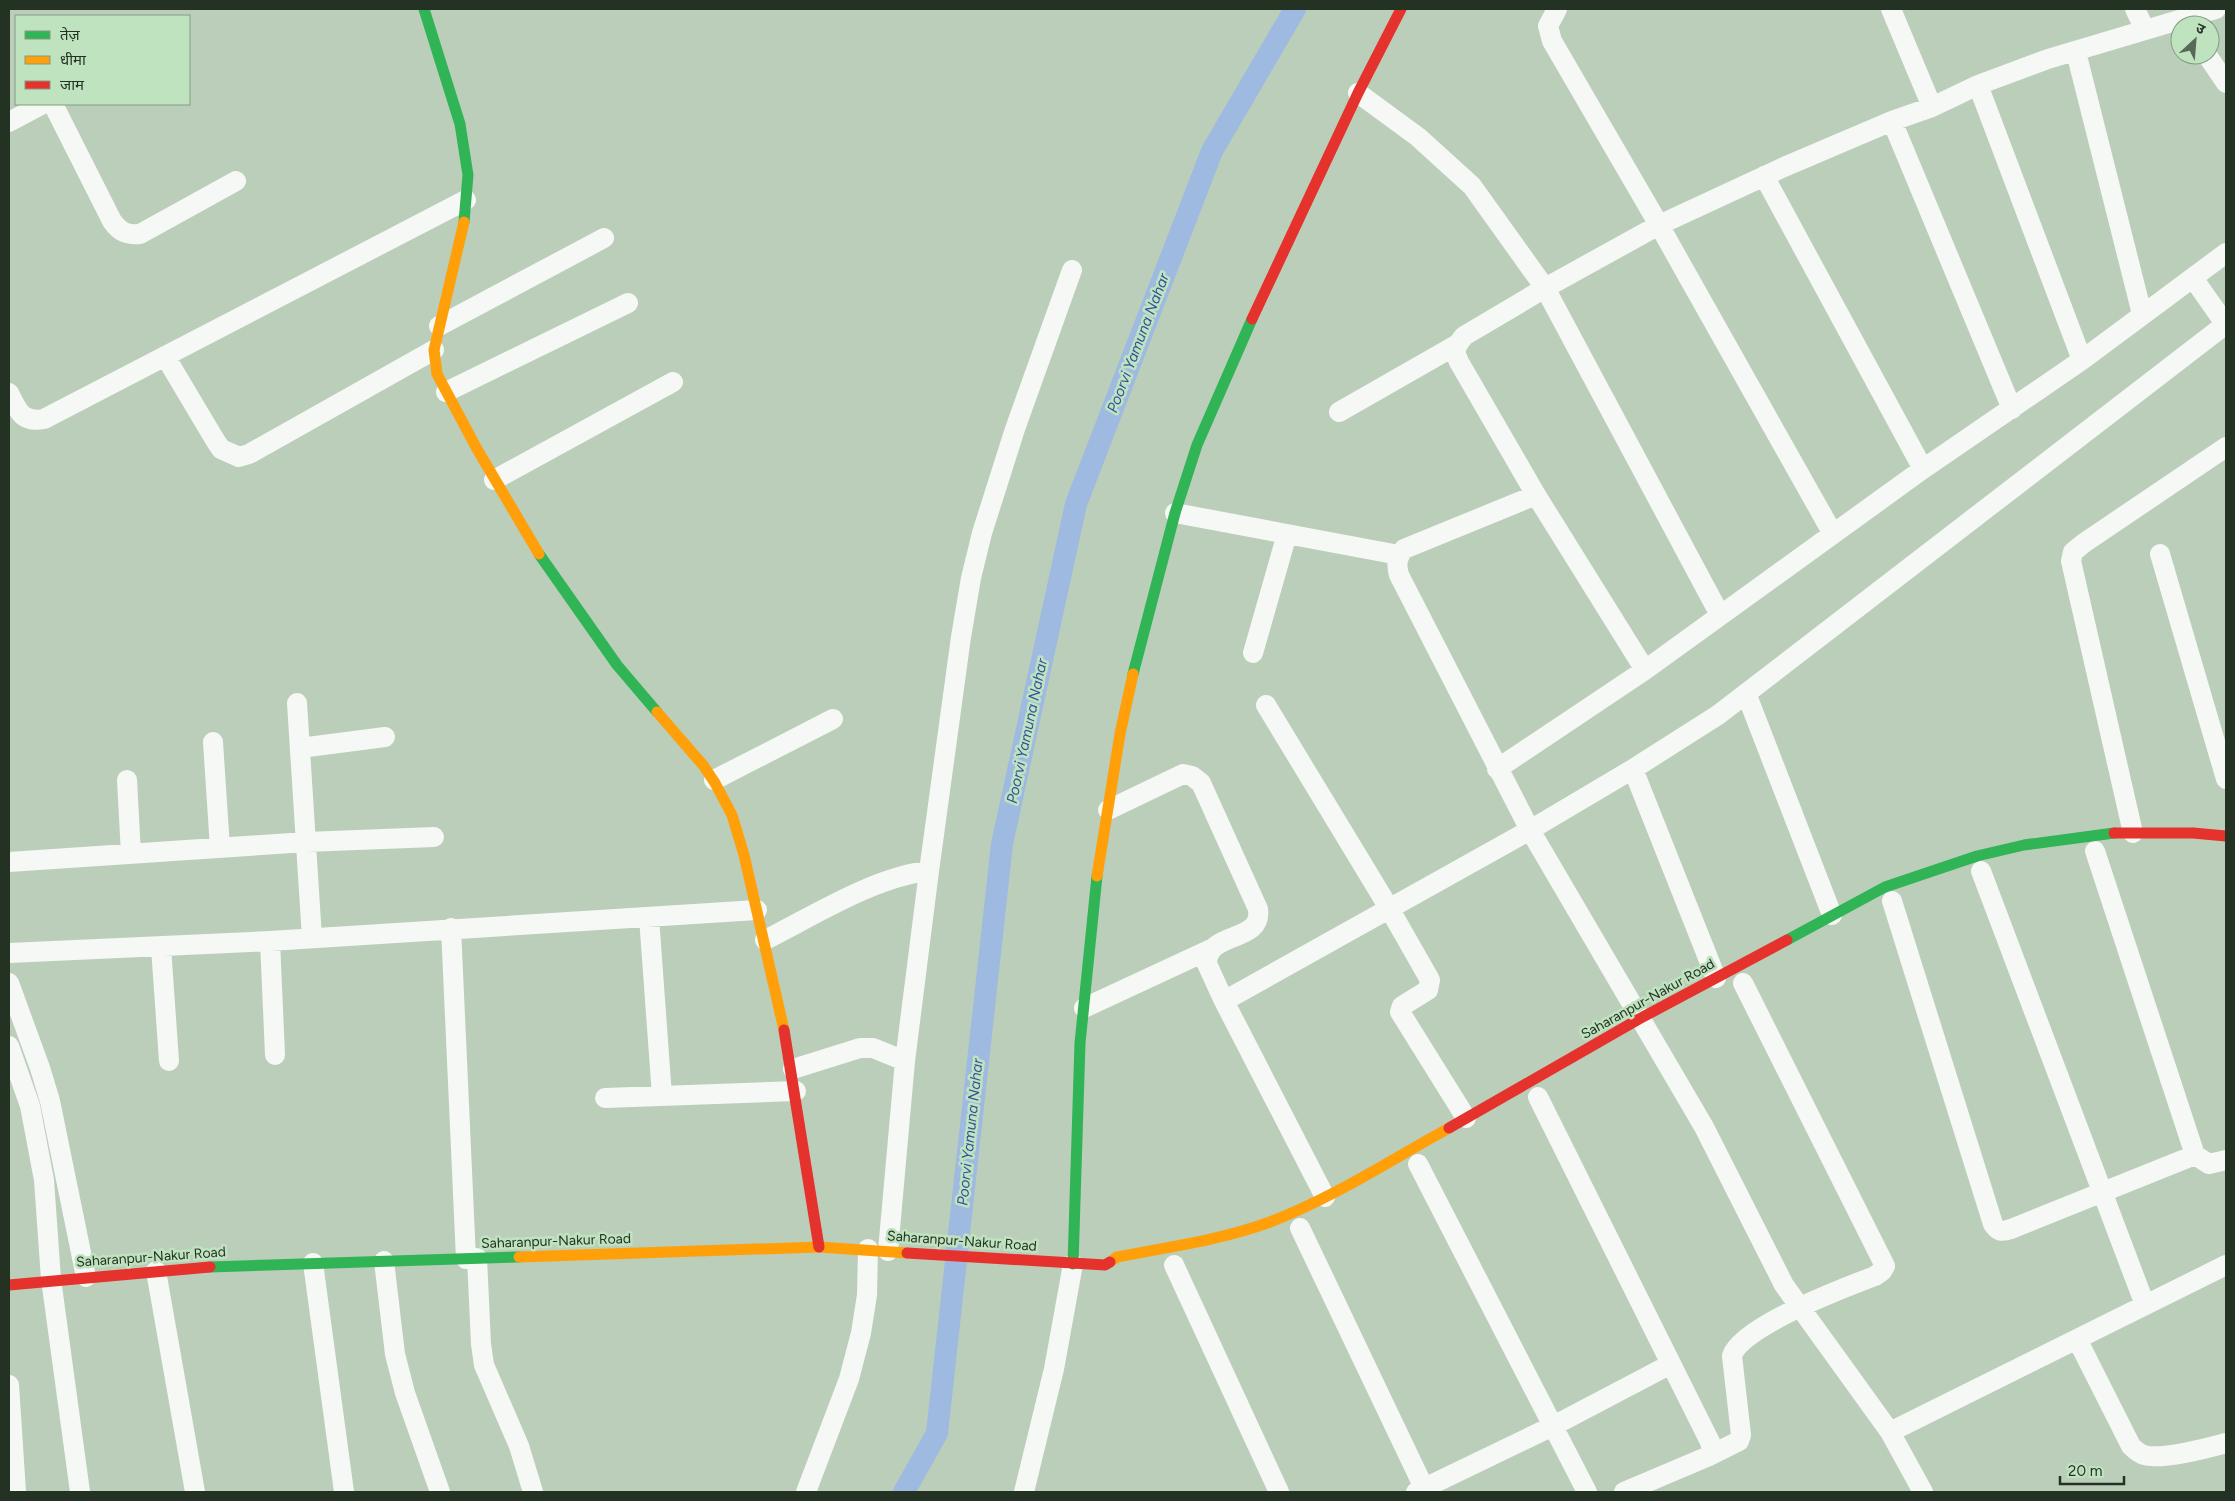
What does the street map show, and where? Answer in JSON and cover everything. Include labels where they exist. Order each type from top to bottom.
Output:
[{"type":"street","points":[[424,9],[460,124],[468,175],[466,200],[454,266],[434,350],[437,374],[514,515],[617,665],[693,753],[714,780],[727,804],[737,830],[765,940],[793,1069],[819,1247]]},
{"type":"street","points":[[1024,1492],[1054,1369],[1074,1264],[1080,1043],[1098,869],[1130,687],[1175,513],[1197,445],[1227,373],[1358,93],[1401,9]]},
{"type":"street","points":[[1557,9],[1548,26],[1552,41],[1659,225],[1833,534]]},
{"type":"street","points":[[1891,9],[1932,107]]},
{"type":"street","points":[[2135,9],[2145,30]]},
{"type":"street","points":[[2202,15],[2216,9]]},
{"type":"street","points":[[1645,670],[1536,495],[1459,362],[1455,352],[1464,336],[1545,288],[1659,225],[1764,176],[1892,121],[1932,107],[1978,85],[2048,59],[2145,30],[2170,25]]},
{"type":"street","points":[[2076,52],[2142,314]]},
{"type":"street","points":[[2214,65],[2226,83]]},
{"type":"street","points":[[1978,85],[2082,360]]},
{"type":"street","points":[[1358,93],[1418,137],[1472,186],[1545,288],[1720,615]]},
{"type":"street","points":[[9,122],[41,105]]},
{"type":"street","points":[[54,105],[112,221],[118,230],[127,234],[140,234],[236,181]]},
{"type":"street","points":[[1892,121],[2012,409]]},
{"type":"street","points":[[1764,176],[1923,469]]},
{"type":"street","points":[[9,393],[21,414],[33,421],[44,419],[466,200]]},
{"type":"street","points":[[439,326],[604,238]]},
{"type":"street","points":[[1497,769],[1645,670],[1923,469],[2082,360],[2226,253]]},
{"type":"street","points":[[895,1252],[905,1061],[961,638],[980,542],[1016,429],[1072,270]]},
{"type":"street","points":[[1224,1001],[1530,830],[1694,731],[1746,693],[2226,324],[2193,278]]},
{"type":"street","points":[[446,392],[628,303]]},
{"type":"street","points":[[1339,412],[1458,344]]},
{"type":"street","points":[[165,356],[215,440],[222,449],[239,457],[249,454],[434,350]]},
{"type":"street","points":[[494,480],[674,382]]},
{"type":"street","points":[[2133,833],[2071,570],[2073,552],[2226,447]]},
{"type":"street","points":[[1536,495],[1404,549],[1399,555],[1397,565],[1399,575],[1530,830],[1718,1153],[1771,1260],[1798,1307],[1890,1432],[1923,1492]]},
{"type":"street","points":[[1175,513],[1399,555]]},
{"type":"street","points":[[1253,653],[1287,534]]},
{"type":"street","points":[[2160,554],[2219,729],[2226,778]]},
{"type":"street","points":[[1746,693],[1832,915]]},
{"type":"street","points":[[297,703],[312,938]]},
{"type":"street","points":[[1266,705],[1389,908],[1430,980],[1428,990],[1402,1006],[1400,1012],[1466,1118]]},
{"type":"street","points":[[714,780],[833,720]]},
{"type":"street","points":[[300,748],[385,737]]},
{"type":"street","points":[[213,742],[220,848]]},
{"type":"street","points":[[1633,769],[1716,978]]},
{"type":"street","points":[[1084,1008],[1251,930],[1258,923],[1259,916],[1258,909],[1201,783],[1192,776],[1183,774],[1108,810]]},
{"type":"street","points":[[127,780],[131,854]]},
{"type":"street","name":"Saharanpur-Nakur Road","points":[[1105,1266],[1117,1257],[1205,1240],[1268,1222],[1325,1197],[1466,1118],[1646,1031],[1716,978],[1885,887],[1977,856],[2024,845],[2110,833],[2193,833],[2226,836]]},
{"type":"street","points":[[9,862],[306,842],[434,837]]},
{"type":"street","points":[[2097,851],[2195,1155],[2209,1164],[2226,1160]]},
{"type":"street","points":[[765,940],[886,880],[912,872],[929,870]]},
{"type":"street","points":[[1981,871],[2145,1305]]},
{"type":"street","points":[[1892,902],[1993,1224],[1997,1230],[2003,1232],[2195,1155]]},
{"type":"street","points":[[9,953],[270,941],[450,928],[757,910]]},
{"type":"street","points":[[649,916],[662,1096]]},
{"type":"street","points":[[450,928],[472,1258],[484,1365],[519,1446],[532,1492]]},
{"type":"street","points":[[270,941],[275,1055]]},
{"type":"street","points":[[161,947],[169,1060]]},
{"type":"street","points":[[1211,949],[1207,957],[1207,964],[1224,1001],[1325,1197]]},
{"type":"street","points":[[1624,1492],[1709,1456],[1739,1441],[1741,1435],[1732,1356],[1734,1351],[1744,1340],[1798,1307],[1875,1276],[1885,1266],[1743,982]]},
{"type":"street","points":[[9,984],[50,1101],[86,1277]]},
{"type":"street","points":[[9,1046],[30,1106],[44,1180],[51,1279],[80,1492]]},
{"type":"street","points":[[793,1069],[860,1048],[873,1048],[905,1061]]},
{"type":"street","points":[[605,1098],[796,1091]]},
{"type":"street","points":[[1539,1096],[1710,1442],[1712,1450],[1709,1456]]},
{"type":"street","points":[[1418,1164],[1586,1492]]},
{"type":"street","points":[[1300,1228],[1422,1491],[1553,1426],[1671,1364]]},
{"type":"street","name":"Saharanpur-Nakur Road","points":[[9,1285],[51,1279],[156,1271],[384,1261],[819,1247],[1105,1266],[1118,1271]]},
{"type":"street","points":[[806,1492],[850,1379],[861,1333],[867,1295],[868,1249]]},
{"type":"street","points":[[384,1261],[395,1354],[405,1393],[440,1492]]},
{"type":"street","points":[[313,1264],[344,1492]]},
{"type":"street","points":[[1174,1264],[1279,1492]]},
{"type":"street","points":[[1890,1432],[2145,1305],[2225,1269]]},
{"type":"street","points":[[156,1271],[195,1492]]},
{"type":"street","points":[[2077,1339],[2131,1446],[2137,1452],[2145,1455],[2160,1456],[2226,1443]]},
{"type":"street","points":[[9,1386],[16,1492]]},
{"type":"waterway","name":"Poorvi Yamuna Nahar","points":[[904,1492],[937,1433],[1002,844],[1076,504],[1212,151],[1295,9]]},
{"type":"traffic: fast","points":[[424,9],[460,124],[468,175],[464,222]]},
{"type":"traffic: fast","points":[[1133,674],[1175,513],[1197,445],[1252,319]]},
{"type":"traffic: fast","points":[[539,554],[617,665],[657,712]]},
{"type":"traffic: fast","points":[[1787,940],[1885,887],[1977,856],[2024,845],[2114,833]]},
{"type":"traffic: fast","points":[[1073,1264],[1080,1043],[1097,876]]},
{"type":"traffic: fast","points":[[210,1267],[519,1257]]},
{"type":"traffic: slow","points":[[464,222],[434,350],[437,374],[477,449],[539,554]]},
{"type":"traffic: slow","points":[[1097,876],[1120,734],[1133,674]]},
{"type":"traffic: slow","points":[[657,712],[703,765],[732,815],[744,855],[784,1030]]},
{"type":"traffic: slow","points":[[1110,1262],[1117,1257],[1214,1238],[1270,1222],[1339,1190],[1449,1128]]},
{"type":"traffic: slow","points":[[519,1257],[819,1247],[907,1253]]},
{"type":"traffic: jam","points":[[1252,319],[1358,93],[1401,9]]},
{"type":"traffic: jam","points":[[2114,833],[2193,833],[2226,836]]},
{"type":"traffic: jam","points":[[1449,1128],[1639,1019],[1787,940]]},
{"type":"traffic: jam","points":[[784,1030],[819,1247]]},
{"type":"traffic: jam","points":[[907,1253],[1105,1265],[1110,1262]]},
{"type":"traffic: jam","points":[[9,1285],[210,1267]]}]
